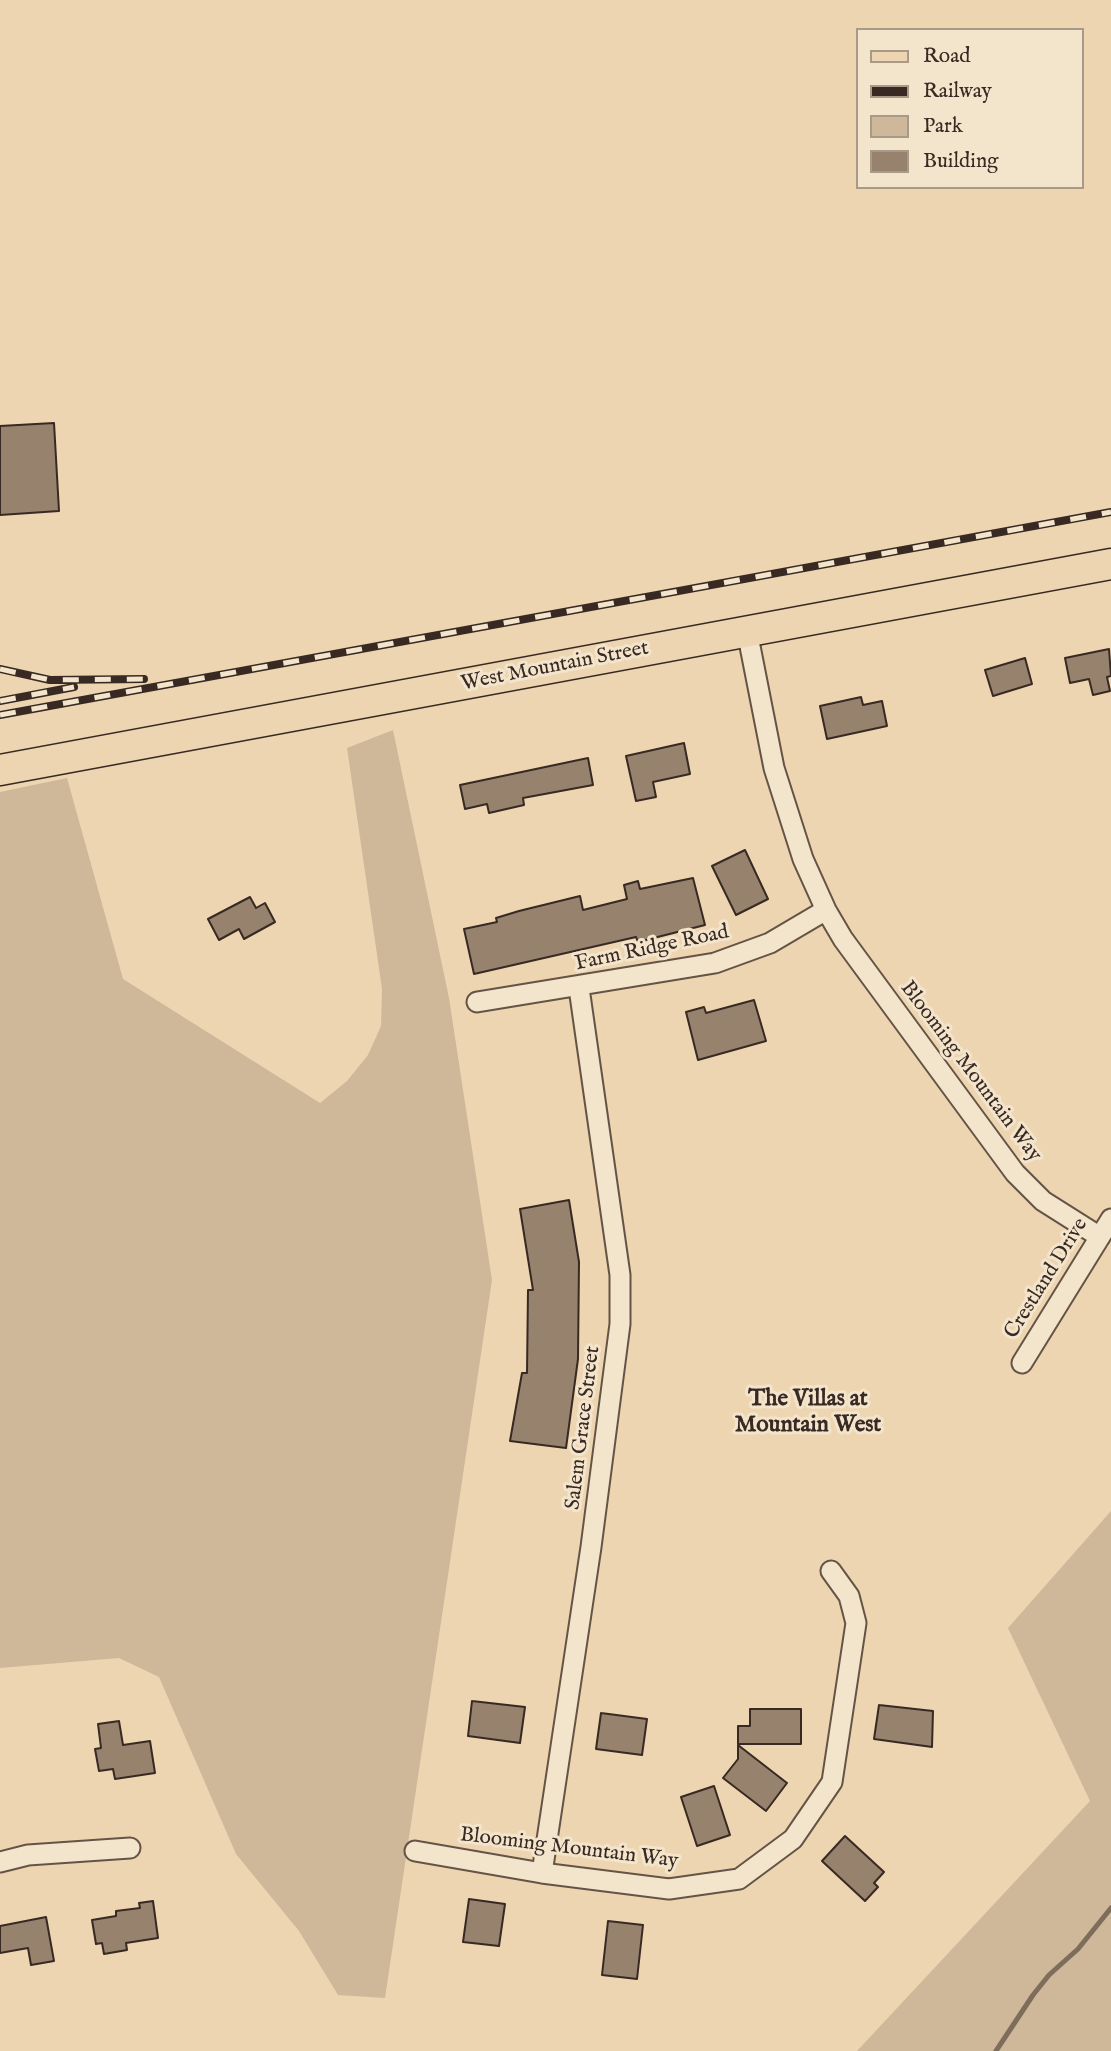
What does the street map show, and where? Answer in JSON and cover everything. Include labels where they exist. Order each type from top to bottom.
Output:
[{"type":"main road","name":"West Mountain Street","points":[[0,770],[1111,564]]},
{"type":"street","name":"Blooming Mountain Way","points":[[747,631],[774,768],[803,859],[826,910],[843,939],[1015,1173],[1043,1202],[1100,1237]]},
{"type":"street","name":"Farm Ridge Road","points":[[477,1002],[579,988],[715,963],[770,943],[826,910]]},
{"type":"street","name":"Salem Grace Street","points":[[542,1872],[589,1560],[620,1324],[620,1275],[579,988]]},
{"type":"street","name":"Crestland Drive","points":[[1022,1363],[1111,1219]]},
{"type":"street","name":"Blooming Mountain Way","points":[[415,1851],[669,1889],[739,1879],[793,1839],[832,1782],[856,1623],[849,1596],[831,1571]]},
{"type":"street","points":[[0,1862],[28,1855],[130,1848]]},
{"type":"green space","points":[[393,730],[449,998],[492,1280],[385,1998],[338,1995],[299,1931],[236,1854],[159,1677],[119,1658],[0,1668],[0,792],[67,778],[123,979],[320,1103],[347,1081],[368,1055],[381,1026],[382,989],[347,748]]},
{"type":"green space","points":[[1111,1511],[1111,2051],[857,2051],[1090,1801],[1008,1628]]},
{"type":"building","points":[[54,423],[59,511],[0,515],[0,426]]},
{"type":"building","points":[[1109,649],[1111,676],[1107,677],[1110,691],[1093,695],[1089,679],[1070,683],[1065,658]]},
{"type":"building","points":[[1025,658],[1032,684],[993,696],[985,670]]},
{"type":"building","points":[[861,697],[863,705],[882,701],[887,726],[827,739],[820,706]]},
{"type":"building","points":[[684,743],[690,774],[653,782],[656,797],[636,801],[626,756]]},
{"type":"building","points":[[588,758],[593,785],[523,798],[524,805],[489,813],[487,804],[465,809],[460,785]]},
{"type":"building","points":[[745,850],[768,899],[736,915],[712,866]]},
{"type":"building","points":[[693,878],[705,925],[638,942],[636,937],[474,974],[464,929],[497,922],[496,918],[580,896],[583,910],[627,899],[624,885],[638,881],[640,889]]},
{"type":"building","points":[[250,897],[256,908],[265,903],[275,922],[244,939],[239,929],[219,940],[208,919]]},
{"type":"building","points":[[754,1000],[766,1041],[698,1060],[686,1012],[704,1007],[706,1013]]},
{"type":"building","points":[[569,1200],[579,1262],[578,1359],[566,1448],[510,1441],[522,1373],[527,1373],[528,1290],[533,1290],[520,1209]]},
{"type":"building","points":[[472,1701],[525,1707],[520,1743],[468,1736]]},
{"type":"building","points":[[879,1705],[933,1711],[932,1747],[874,1739]]},
{"type":"building","points":[[750,1709],[801,1709],[801,1744],[738,1744],[738,1726],[750,1726]]},
{"type":"building","points":[[601,1713],[647,1719],[642,1755],[596,1749]]},
{"type":"building","points":[[119,1721],[123,1745],[150,1741],[155,1773],[115,1779],[113,1769],[99,1771],[95,1749],[101,1748],[98,1724]]},
{"type":"building","points":[[738,1745],[787,1783],[766,1811],[723,1778],[738,1759]]},
{"type":"building","points":[[714,1786],[730,1835],[697,1846],[681,1797]]},
{"type":"building","points":[[845,1836],[884,1872],[874,1883],[878,1887],[865,1901],[822,1861]]},
{"type":"building","points":[[469,1899],[505,1904],[499,1946],[463,1942]]},
{"type":"building","points":[[153,1901],[158,1938],[126,1943],[127,1950],[104,1954],[102,1943],[96,1944],[92,1920],[116,1916],[116,1911],[140,1908],[139,1903]]},
{"type":"building","points":[[46,1917],[54,1961],[31,1965],[28,1948],[0,1953],[0,1926]]},
{"type":"building","points":[[608,1921],[643,1925],[637,1979],[602,1975]]},
{"type":"waterway","points":[[996,2051],[1049,1975],[1078,1949],[1111,1908]]},
{"type":"railway","points":[[0,715],[1111,512]]},
{"type":"railway","points":[[0,669],[50,680],[144,679]]},
{"type":"railway","points":[[0,701],[74,687]]},
{"type":"district","name":"The Villas at Mountain West","points":[[808,1413]]}]
